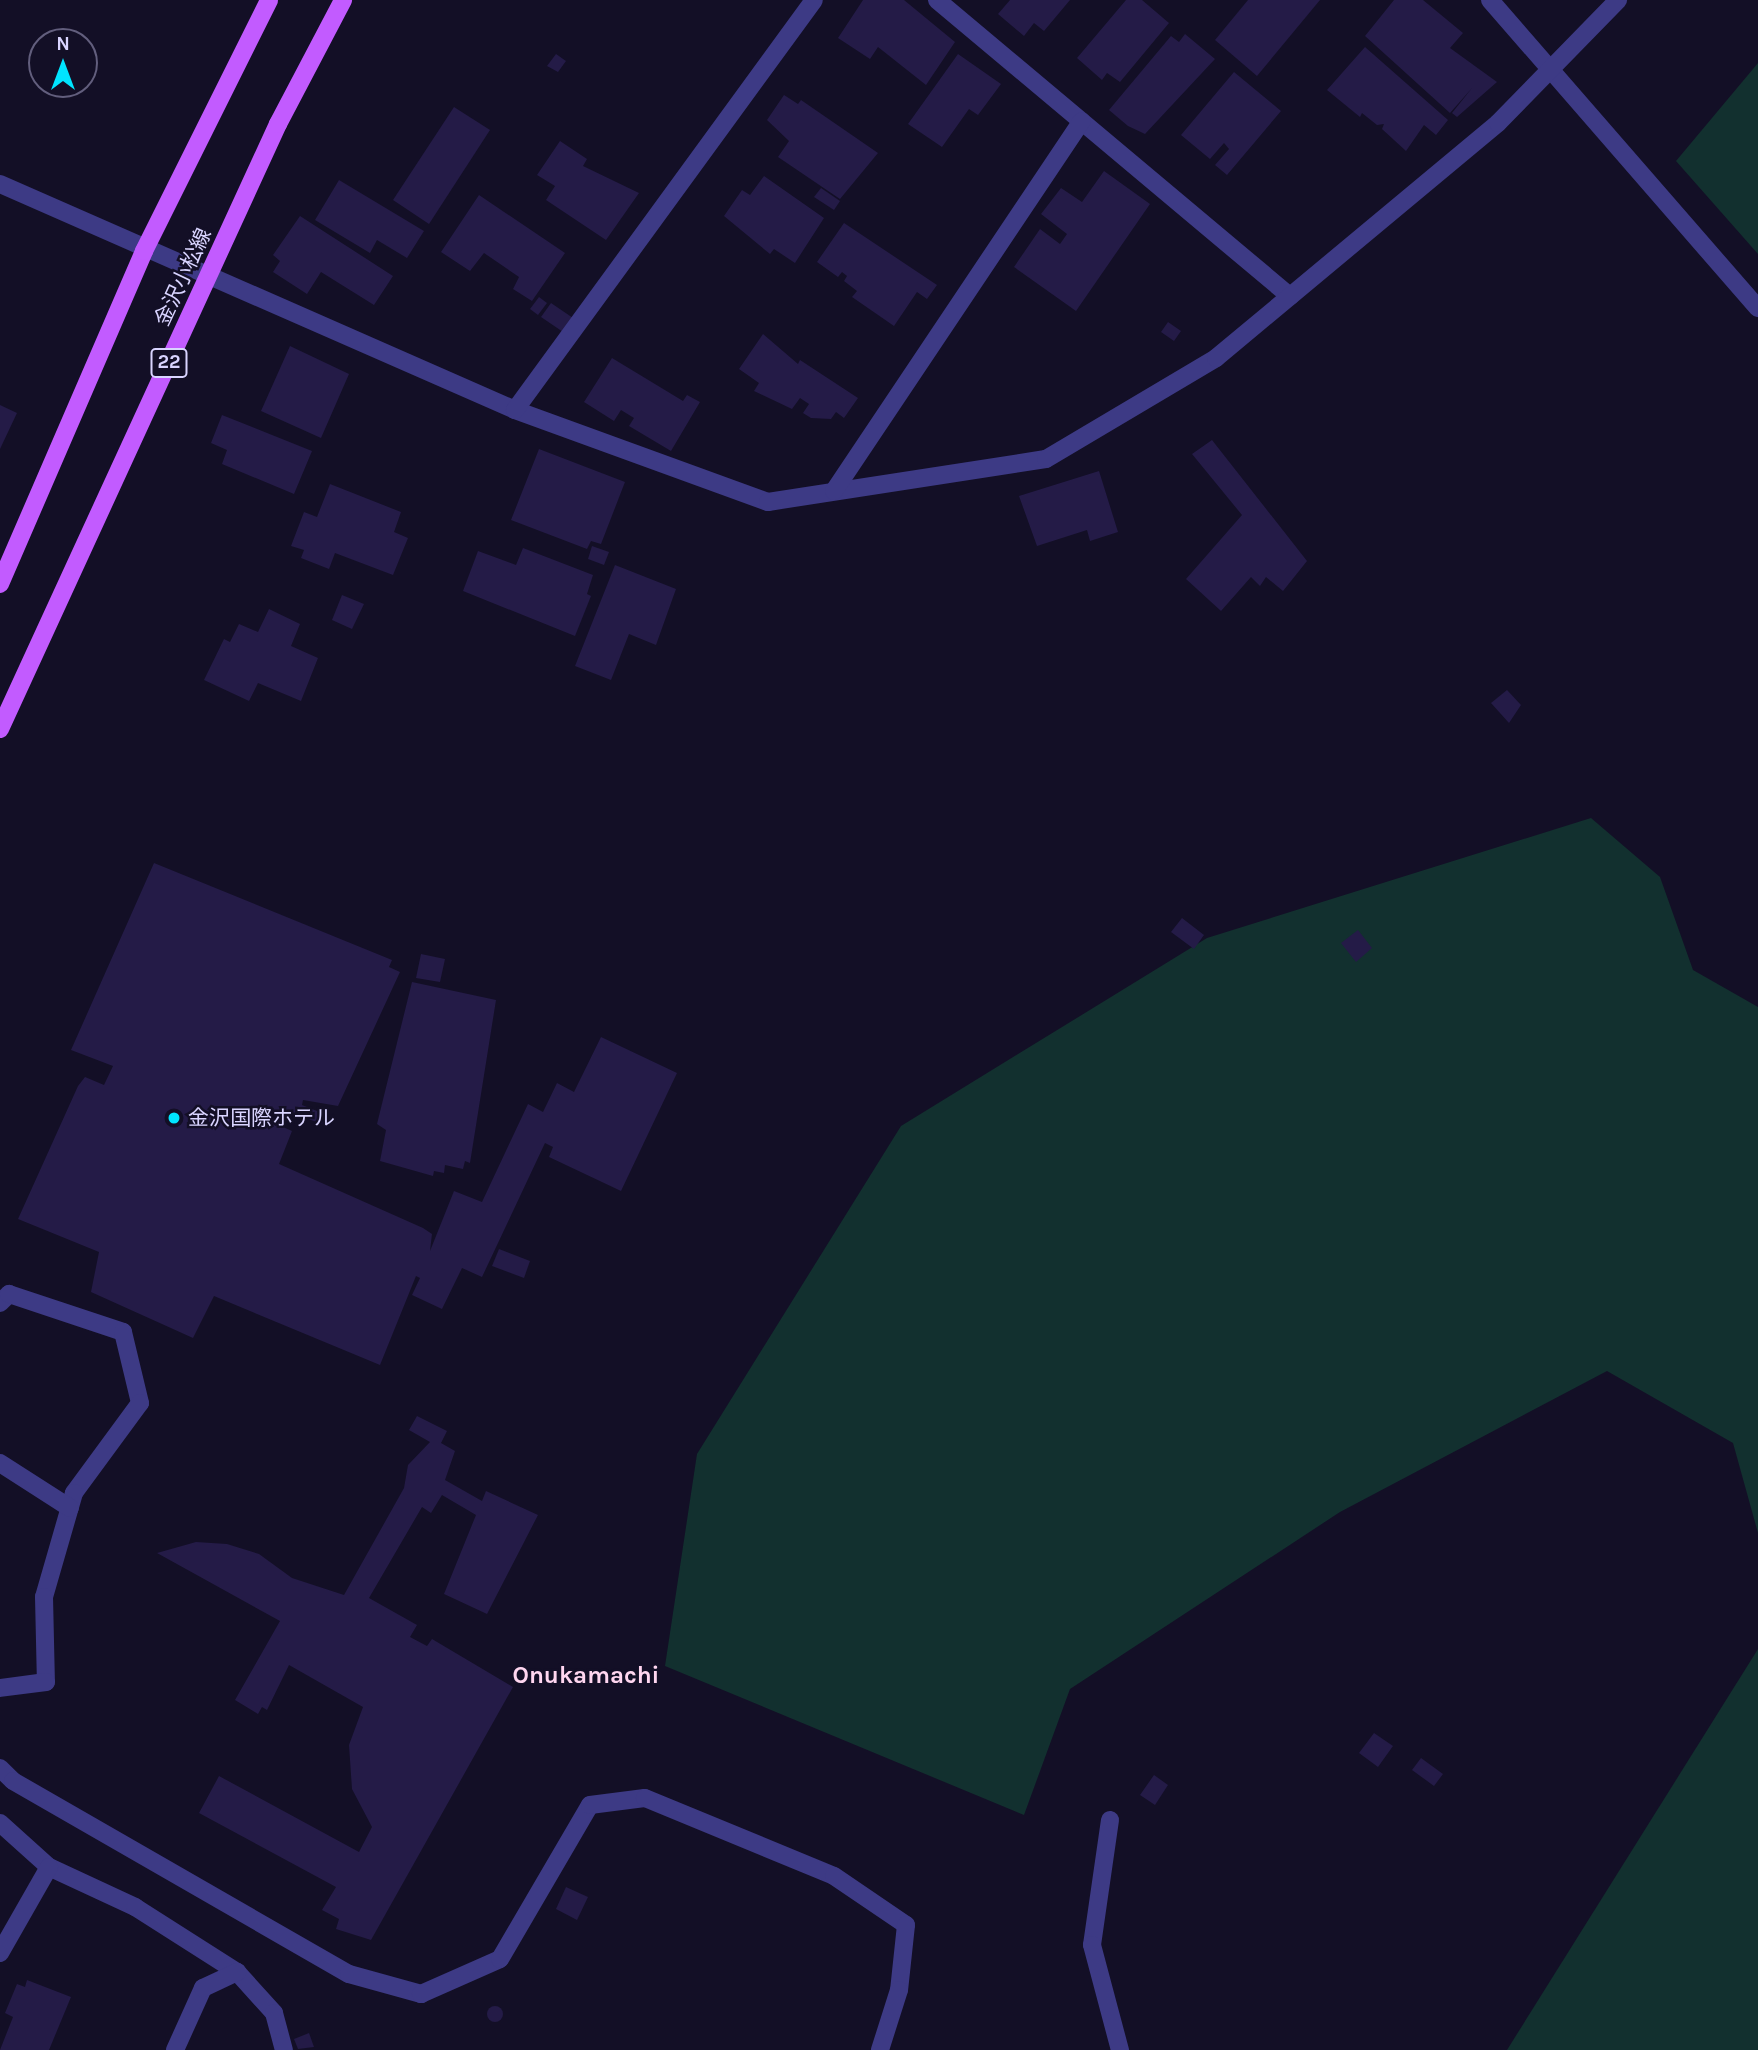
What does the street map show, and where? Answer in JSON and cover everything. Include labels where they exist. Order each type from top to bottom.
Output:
[{"type":"main road","points":[[0,584],[144,251],[269,0]]},
{"type":"main road","name":"金沢小松線","points":[[0,729],[208,279],[343,0]]},
{"type":"street","points":[[515,410],[814,0]]},
{"type":"street","points":[[937,0],[1290,296]]},
{"type":"street","points":[[1490,0],[1758,308]]},
{"type":"street","points":[[0,184],[144,251],[515,410],[768,502],[1046,458],[1216,358],[1498,123],[1618,0]]},
{"type":"street","points":[[834,491],[1082,121]]},
{"type":"street","points":[[0,1303],[9,1294],[123,1332],[140,1403],[74,1493],[44,1597],[46,1682],[0,1688]]},
{"type":"street","points":[[0,1463],[70,1508]]},
{"type":"street","points":[[0,1768],[13,1781],[349,1974],[421,1994],[500,1959],[590,1805],[645,1798],[834,1876],[906,1925],[900,1990],[880,2050]]},
{"type":"street","points":[[1111,1820],[1092,1945],[1120,2050]]},
{"type":"street","points":[[0,1823],[49,1867],[135,1907],[237,1972],[274,2014],[284,2050]]},
{"type":"street","points":[[0,1953],[49,1867]]},
{"type":"street","points":[[175,2050],[203,1988],[237,1972]]},
{"type":"green space","points":[[1758,63],[1758,254],[1676,161]]},
{"type":"green space","points":[[1591,818],[1660,877],[1693,970],[1758,1007],[1758,1533],[1733,1443],[1607,1371],[1340,1512],[1070,1689],[1024,1815],[665,1666],[697,1454],[901,1126],[1207,938]]},
{"type":"green space","points":[[1758,1649],[1758,2050],[1507,2050]]},
{"type":"building","points":[[863,0],[904,0],[955,42],[926,85],[878,47],[870,59],[838,38]]},
{"type":"building","points":[[1010,0],[1070,0],[1044,31],[1034,23],[1024,36],[998,14]]},
{"type":"building","points":[[1126,0],[1142,0],[1169,23],[1120,82],[1107,73],[1102,80],[1077,58]]},
{"type":"building","points":[[1248,0],[1320,0],[1257,76],[1215,40]]},
{"type":"building","points":[[1394,0],[1423,0],[1463,33],[1450,48],[1497,82],[1457,117],[1452,113],[1472,88],[1450,113],[1365,36]]},
{"type":"building","points":[[1185,34],[1215,59],[1145,134],[1128,126],[1109,110],[1171,36],[1179,42]]},
{"type":"building","points":[[1365,47],[1448,120],[1436,135],[1424,125],[1406,151],[1382,129],[1384,124],[1377,125],[1362,113],[1360,117],[1327,90]]},
{"type":"building","points":[[556,54],[566,61],[558,72],[547,66]]},
{"type":"building","points":[[958,54],[1001,84],[978,115],[969,109],[942,147],[908,124]]},
{"type":"building","points":[[1234,72],[1281,111],[1227,175],[1215,165],[1229,149],[1224,143],[1210,159],[1181,135]]},
{"type":"building","points":[[784,95],[798,104],[801,100],[878,153],[840,199],[778,157],[789,141],[767,120]]},
{"type":"building","points":[[454,107],[490,130],[429,224],[393,200]]},
{"type":"building","points":[[560,141],[587,159],[583,166],[639,193],[606,240],[546,200],[555,186],[537,175]]},
{"type":"building","points":[[1104,171],[1150,204],[1076,311],[1014,267],[1040,229],[1060,244],[1067,234],[1041,214],[1061,188],[1082,202]]},
{"type":"building","points":[[764,176],[824,218],[795,263],[774,249],[770,254],[724,216],[742,190],[750,195]]},
{"type":"building","points":[[339,180],[424,231],[407,258],[377,240],[370,253],[315,220]]},
{"type":"building","points":[[821,188],[840,201],[834,210],[814,197]]},
{"type":"building","points":[[479,195],[565,253],[532,301],[513,289],[519,277],[484,253],[470,271],[441,252]]},
{"type":"building","points":[[300,216],[393,276],[374,305],[321,272],[307,294],[273,272],[280,261],[273,255]]},
{"type":"building","points":[[844,223],[937,285],[927,299],[917,292],[894,326],[852,297],[857,291],[844,281],[847,276],[842,272],[838,277],[817,262]]},
{"type":"building","points":[[539,297],[547,303],[538,315],[530,309]]},
{"type":"building","points":[[551,303],[576,320],[566,334],[541,317]]},
{"type":"building","points":[[1168,322],[1181,331],[1174,341],[1161,332]]},
{"type":"building","points":[[763,334],[798,364],[800,360],[858,398],[844,418],[836,412],[831,419],[811,418],[803,413],[809,404],[800,398],[792,409],[754,391],[759,383],[739,369]]},
{"type":"building","points":[[290,346],[349,374],[321,438],[261,411]]},
{"type":"building","points":[[612,358],[683,401],[687,395],[700,402],[671,451],[629,426],[634,418],[621,410],[614,421],[584,402]]},
{"type":"building","points":[[0,405],[17,413],[0,449]]},
{"type":"building","points":[[222,415],[312,451],[294,494],[222,464],[227,450],[211,443]]},
{"type":"building","points":[[1212,440],[1307,561],[1283,591],[1266,577],[1260,586],[1251,577],[1221,611],[1186,579],[1242,515],[1192,454]]},
{"type":"building","points":[[539,449],[625,482],[601,544],[591,541],[587,549],[511,520]]},
{"type":"building","points":[[1099,471],[1118,532],[1090,541],[1087,530],[1037,546],[1019,496]]},
{"type":"building","points":[[330,484],[401,512],[394,532],[408,538],[393,575],[335,553],[329,569],[301,558],[304,550],[291,546],[304,512],[317,517]]},
{"type":"building","points":[[592,546],[609,552],[604,565],[588,559]]},
{"type":"building","points":[[523,548],[593,575],[587,594],[591,596],[575,636],[463,591],[478,551],[516,565]]},
{"type":"building","points":[[615,565],[676,589],[656,645],[629,634],[611,680],[575,666]]},
{"type":"building","points":[[342,595],[364,604],[352,629],[332,620]]},
{"type":"building","points":[[269,609],[300,624],[291,646],[318,658],[301,701],[258,683],[249,701],[204,680],[224,639],[230,642],[239,624],[258,632]]},
{"type":"building","points":[[1507,690],[1521,705],[1509,723],[1491,703]]},
{"type":"building","name":"金沢国際ホテル","points":[[154,863],[392,960],[389,967],[400,972],[338,1106],[303,1100],[302,1105],[327,1115],[322,1124],[289,1112],[283,1127],[292,1131],[279,1164],[423,1228],[432,1234],[430,1251],[454,1191],[482,1202],[528,1104],[543,1112],[557,1083],[574,1092],[601,1037],[677,1073],[621,1191],[549,1157],[553,1147],[545,1143],[482,1277],[462,1268],[442,1309],[412,1295],[420,1278],[416,1276],[380,1365],[214,1296],[193,1338],[91,1292],[99,1252],[18,1219],[78,1086],[85,1077],[104,1085],[113,1066],[71,1050]]},
{"type":"building","points":[[1182,918],[1204,935],[1194,949],[1171,932]]},
{"type":"building","points":[[1358,930],[1372,948],[1356,962],[1341,943]]},
{"type":"building","points":[[421,954],[445,959],[440,982],[416,978]]},
{"type":"building","points":[[412,982],[496,1000],[470,1163],[465,1161],[463,1169],[445,1165],[444,1173],[434,1171],[433,1176],[380,1161],[386,1130],[377,1124]]},
{"type":"building","points":[[499,1249],[530,1261],[524,1278],[492,1266]]},
{"type":"building","points":[[417,1416],[447,1431],[441,1443],[455,1451],[445,1480],[482,1501],[486,1491],[538,1515],[487,1614],[444,1594],[476,1515],[442,1495],[431,1513],[422,1507],[369,1598],[417,1625],[410,1637],[427,1646],[432,1639],[513,1687],[371,1940],[336,1929],[339,1919],[322,1910],[336,1887],[199,1813],[219,1776],[359,1852],[372,1827],[352,1789],[349,1745],[363,1707],[289,1665],[267,1710],[262,1707],[258,1714],[235,1700],[280,1621],[157,1553],[196,1542],[227,1544],[259,1554],[292,1578],[344,1595],[404,1488],[408,1465],[430,1442],[409,1430]]},
{"type":"building","points":[[1374,1733],[1393,1746],[1378,1767],[1359,1753]]},
{"type":"building","points":[[1421,1758],[1443,1774],[1434,1786],[1412,1770]]},
{"type":"building","points":[[1154,1775],[1168,1785],[1155,1805],[1140,1795]]},
{"type":"building","points":[[566,1887],[588,1897],[577,1920],[556,1909]]},
{"type":"building","points":[[27,1980],[71,1997],[49,2050],[0,2050],[13,2017],[5,2013],[17,1984],[25,1987]]},
{"type":"building","points":[[492,2006],[498,2006],[503,2014],[501,2020],[492,2022],[487,2017],[487,2011]]},
{"type":"building","points":[[309,2033],[314,2047],[298,2049],[294,2039]]},
{"type":"place","name":"金沢国際ホテル","points":[[174,1118]]},
{"type":"district","name":"Onukamachi","points":[[586,1676]]}]
